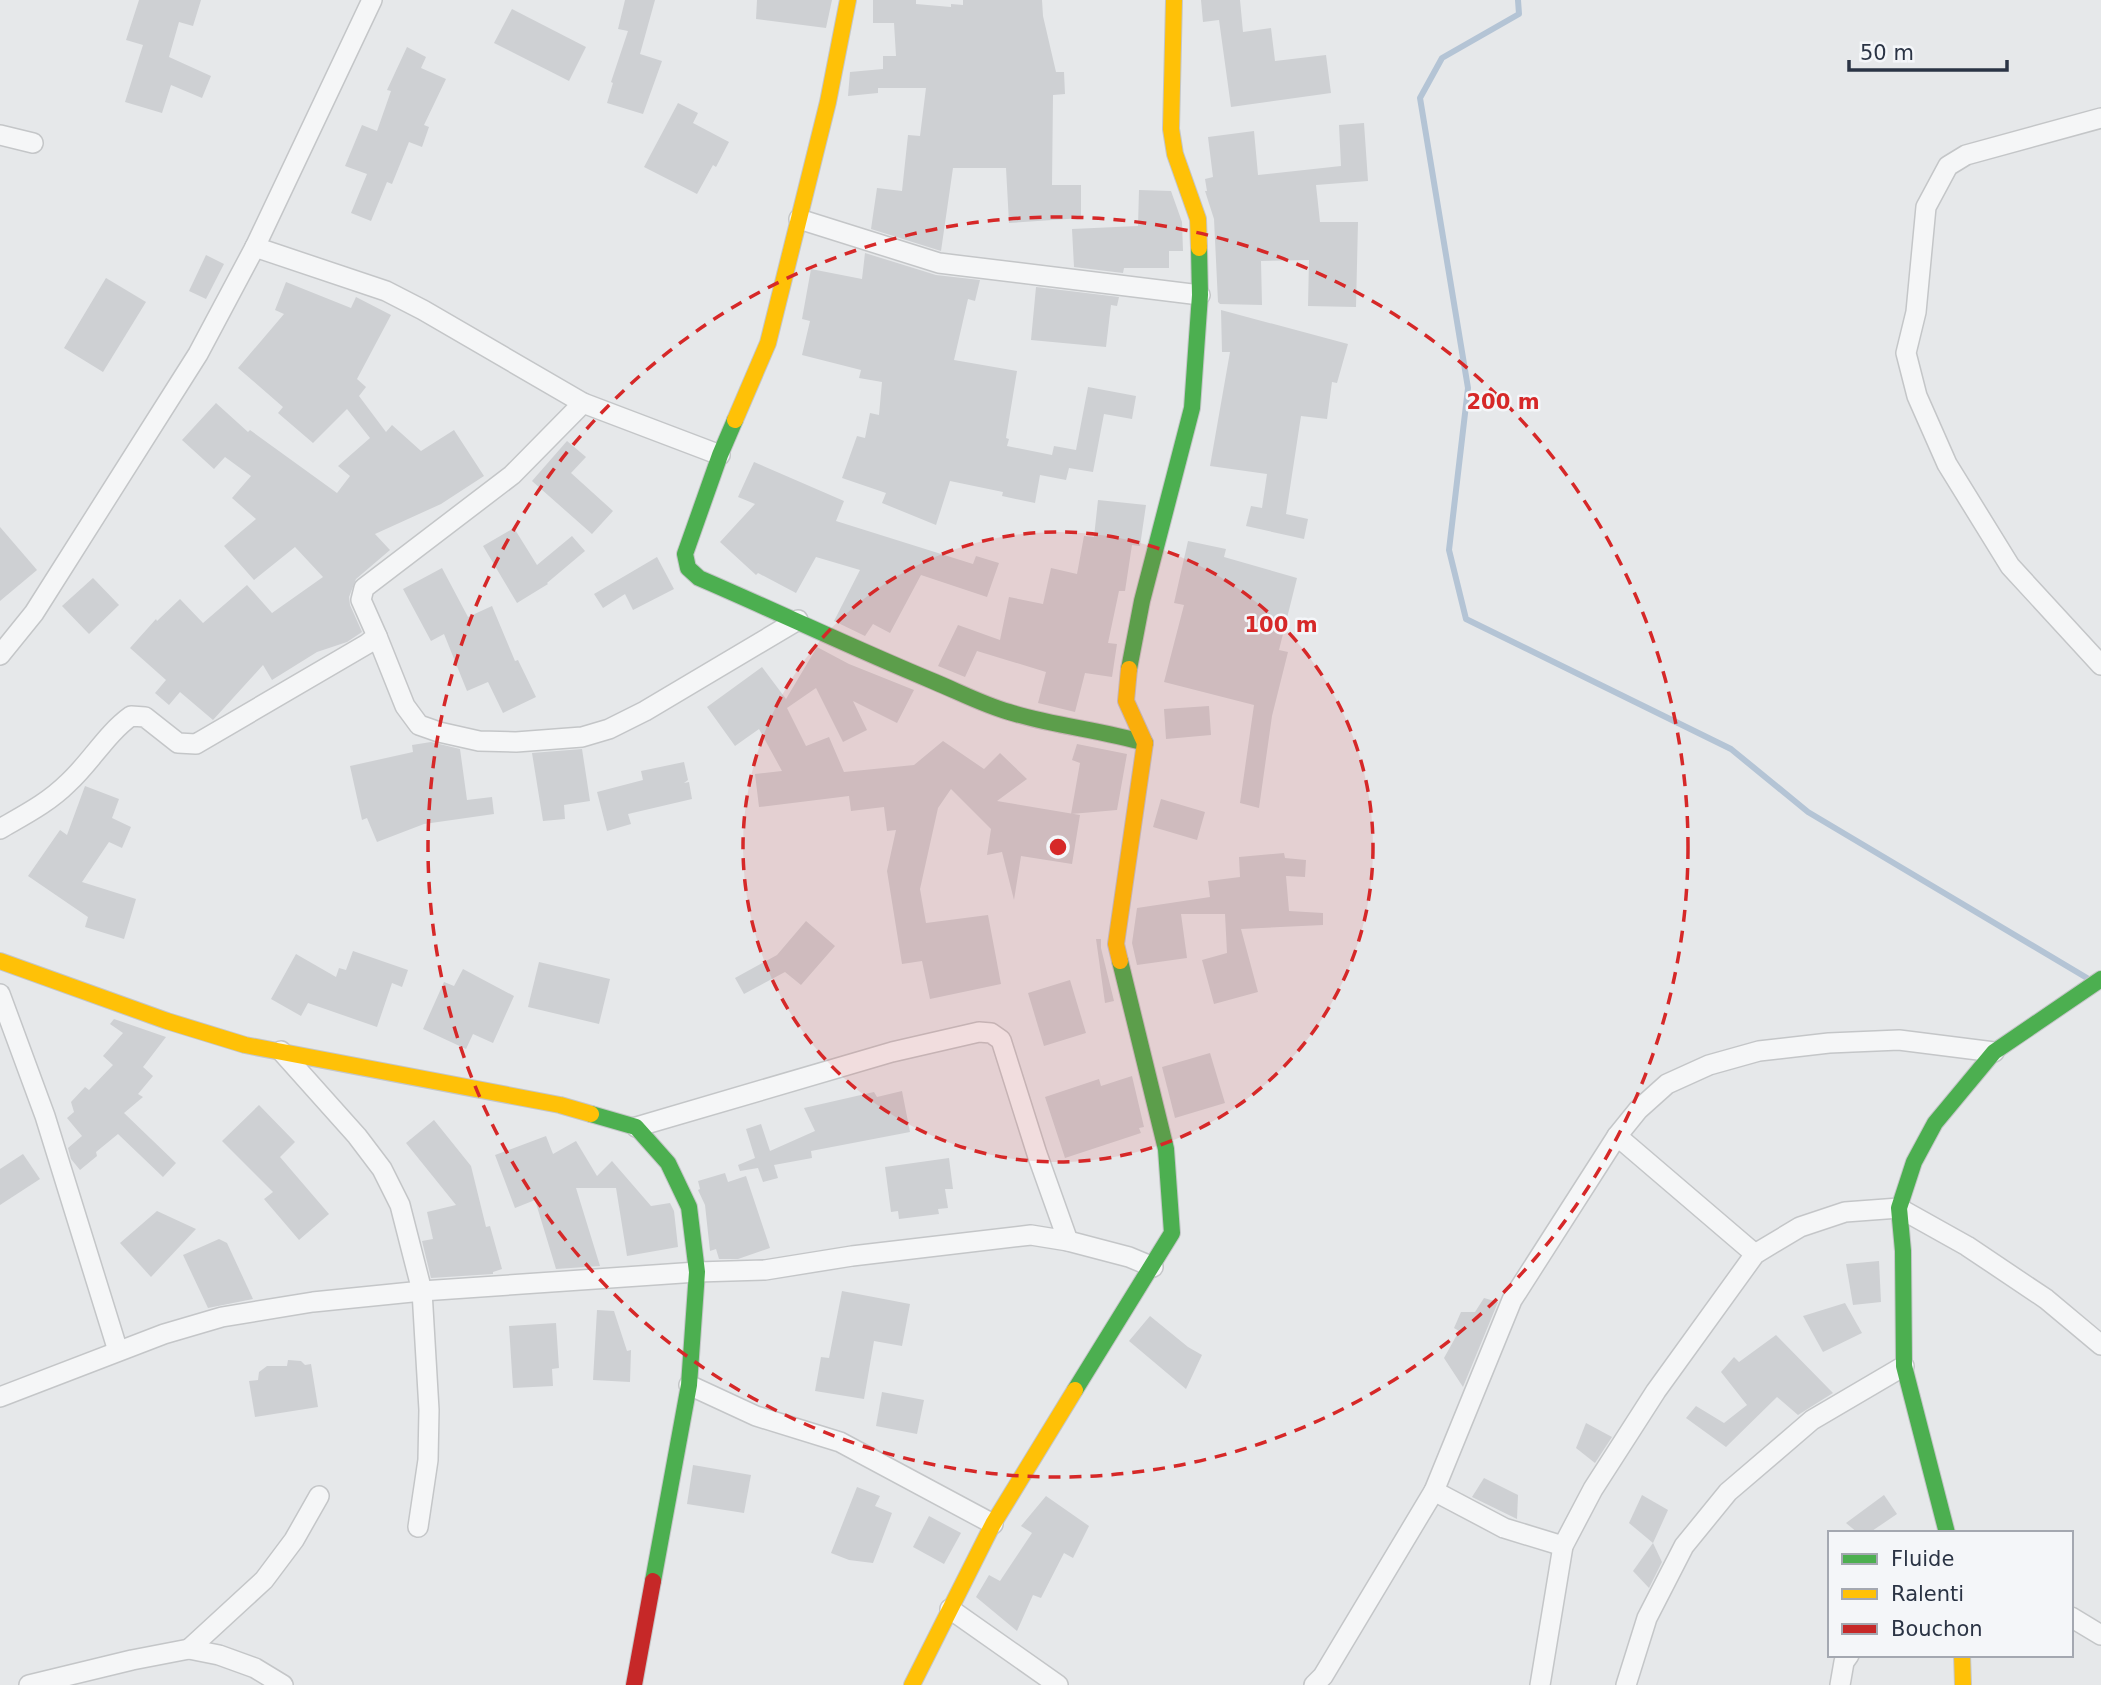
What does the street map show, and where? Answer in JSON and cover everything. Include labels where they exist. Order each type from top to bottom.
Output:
[{"type":"street","points":[[0,654],[34,613],[198,354],[255,247],[372,0]]},
{"type":"street","points":[[848,0],[828,102],[768,343],[720,455],[685,554],[688,568],[699,578],[798,620],[855,649],[1008,712],[1145,743]]},
{"type":"street","points":[[912,1685],[993,1524],[1172,1233],[1166,1149],[1116,944],[1145,743],[1126,701],[1129,664],[1142,601],[1192,408],[1196,374],[1200,295],[1198,219],[1175,154],[1171,129],[1174,0]]},
{"type":"street","points":[[2101,118],[1966,155],[1948,166],[1926,207],[1916,312],[1906,353],[1917,397],[1947,464],[2010,566],[2101,665]]},
{"type":"street","points":[[0,135],[33,143]]},
{"type":"street","points":[[799,219],[939,263],[1200,295]]},
{"type":"street","points":[[255,247],[386,291],[583,404],[720,455]]},
{"type":"street","points":[[583,404],[512,475],[363,588],[361,600],[405,706],[419,725],[479,741],[516,742],[582,737],[609,729],[645,711],[798,620]]},
{"type":"street","points":[[0,829],[42,805],[69,782],[115,727],[131,716],[145,717],[178,743],[196,744],[226,729],[377,636]]},
{"type":"street","points":[[0,961],[167,1021],[245,1045],[560,1104],[636,1127],[668,1163],[689,1207],[696,1272],[689,1385],[634,1685]]},
{"type":"street","points":[[1946,1531],[1904,1366],[1903,1251],[1899,1208],[1914,1162],[1935,1123],[1994,1052],[2101,979]]},
{"type":"street","points":[[0,994],[45,1116],[118,1351]]},
{"type":"street","points":[[636,1127],[892,1052],[979,1032],[991,1032],[1001,1040],[1068,1241]]},
{"type":"street","points":[[1314,1685],[1323,1676],[1434,1491],[1512,1300],[1617,1136],[1638,1110],[1667,1084],[1709,1065],[1759,1051],[1829,1043],[1899,1040],[1994,1052]]},
{"type":"street","points":[[281,1051],[357,1136],[382,1169],[400,1205],[422,1292],[429,1410],[427,1472],[418,1527]]},
{"type":"street","points":[[1617,1136],[1755,1254]]},
{"type":"street","points":[[1539,1685],[1563,1546],[1593,1489],[1656,1391],[1755,1254],[1800,1227],[1846,1212],[1899,1208],[1967,1246],[2046,1299],[2101,1345]]},
{"type":"street","points":[[0,1396],[164,1334],[222,1317],[313,1302],[696,1272],[765,1270],[852,1256],[1031,1235],[1068,1241],[1129,1257],[1153,1267]]},
{"type":"street","points":[[1626,1685],[1647,1618],[1684,1546],[1728,1492],[1812,1420],[1904,1366]]},
{"type":"street","points":[[689,1385],[756,1416],[840,1442],[993,1524]]},
{"type":"street","points":[[1434,1491],[1504,1528],[1563,1546]]},
{"type":"street","points":[[189,1648],[264,1580],[294,1540],[319,1496]]},
{"type":"street","points":[[950,1609],[1058,1685]]},
{"type":"street","points":[[2073,1619],[2101,1635]]},
{"type":"street","points":[[29,1685],[189,1648],[219,1654],[252,1676],[283,1685]]},
{"type":"street","points":[[1840,1685],[1844,1662],[1848,1657]]},
{"type":"street","points":[[1962,1657],[1963,1685]]},
{"type":"building","points":[[139,0],[201,0],[193,26],[179,22],[169,57],[211,76],[202,98],[171,85],[162,113],[125,102],[143,45],[126,40]]},
{"type":"building","points":[[625,0],[655,0],[640,54],[662,61],[643,114],[607,103],[628,31],[618,29]]},
{"type":"building","points":[[757,0],[832,0],[826,28],[756,19]]},
{"type":"building","points":[[873,0],[916,0],[916,4],[951,7],[951,4],[963,5],[963,0],[1042,0],[1056,72],[1064,72],[1065,94],[1053,95],[1052,185],[1081,185],[1081,218],[1009,223],[1006,168],[953,168],[941,251],[871,229],[877,188],[902,191],[908,135],[920,136],[926,88],[878,88],[878,93],[848,96],[850,72],[883,69],[883,56],[896,56],[894,23],[873,23]]},
{"type":"building","points":[[1201,0],[1240,0],[1243,32],[1271,28],[1275,61],[1326,55],[1331,93],[1231,107],[1219,20],[1203,22]]},
{"type":"building","points":[[512,9],[586,47],[569,81],[494,43]]},
{"type":"building","points":[[407,47],[426,57],[421,68],[446,79],[424,125],[429,127],[422,147],[409,142],[392,184],[387,182],[371,221],[351,213],[367,174],[345,166],[362,125],[377,131],[391,91],[387,90]]},
{"type":"building","points":[[678,103],[698,113],[693,123],[729,142],[697,194],[644,167]]},
{"type":"building","points":[[1364,123],[1368,181],[1316,185],[1320,222],[1358,222],[1356,307],[1308,306],[1309,260],[1261,261],[1262,305],[1220,304],[1214,219],[1205,191],[1205,179],[1213,177],[1208,137],[1254,131],[1258,175],[1341,166],[1339,125]]},
{"type":"building","points":[[1139,190],[1171,191],[1182,222],[1183,251],[1169,251],[1169,268],[1124,268],[1123,273],[1074,267],[1072,229],[1138,226]]},
{"type":"building","points":[[865,253],[936,275],[980,280],[975,301],[968,299],[954,360],[1017,371],[1007,446],[1052,455],[1054,446],[1076,450],[1088,387],[1136,396],[1132,419],[1104,414],[1093,472],[1069,468],[1066,480],[1040,475],[1035,503],[1002,496],[1003,492],[950,481],[936,525],[882,503],[886,493],[842,478],[857,436],[865,438],[870,413],[879,415],[882,382],[859,378],[861,370],[802,355],[810,321],[802,319],[811,269],[862,279]]},
{"type":"building","points":[[206,255],[224,264],[206,299],[189,291]]},
{"type":"building","points":[[106,278],[146,302],[103,372],[64,348]]},
{"type":"building","points":[[286,282],[351,308],[356,297],[391,315],[357,379],[366,387],[359,396],[386,432],[392,425],[421,451],[454,430],[484,476],[441,504],[375,534],[390,550],[356,579],[349,597],[362,632],[347,642],[317,652],[272,680],[263,665],[213,720],[180,692],[169,705],[155,693],[166,680],[130,648],[156,619],[157,621],[180,599],[203,623],[247,585],[272,613],[323,577],[295,547],[254,580],[224,546],[256,519],[232,498],[251,476],[225,457],[214,469],[182,440],[216,403],[248,432],[250,430],[337,493],[350,476],[338,466],[370,438],[347,409],[313,443],[278,413],[283,407],[238,368],[284,314],[275,310]]},
{"type":"building","points":[[1036,287],[1119,297],[1117,306],[1111,305],[1106,347],[1031,340]]},
{"type":"building","points":[[1221,310],[1348,344],[1337,383],[1332,382],[1327,419],[1301,416],[1286,514],[1308,519],[1304,539],[1246,526],[1251,506],[1262,508],[1267,474],[1210,466],[1230,352],[1222,352]]},
{"type":"building","points":[[567,441],[586,457],[571,473],[613,511],[592,534],[532,481]]},
{"type":"building","points":[[754,462],[844,501],[836,521],[973,564],[976,556],[999,563],[987,597],[921,575],[890,633],[873,624],[865,636],[834,621],[860,570],[816,557],[796,593],[758,573],[756,575],[720,542],[755,504],[738,497]]},
{"type":"building","points":[[1098,500],[1146,505],[1140,546],[1132,545],[1125,591],[1119,591],[1108,643],[1117,644],[1112,677],[1085,673],[1075,712],[1038,703],[1046,672],[977,651],[965,677],[938,666],[958,625],[1000,640],[1009,597],[1043,604],[1051,568],[1077,574],[1084,536],[1094,537]]},
{"type":"building","points":[[0,527],[37,570],[0,601]]},
{"type":"building","points":[[514,528],[537,565],[572,536],[585,551],[548,584],[517,603],[483,546]]},
{"type":"building","points":[[1188,541],[1226,549],[1224,557],[1297,578],[1279,650],[1288,652],[1272,716],[1259,808],[1240,803],[1254,705],[1164,682],[1184,605],[1174,603]]},
{"type":"building","points":[[657,557],[674,589],[633,610],[625,594],[603,608],[594,594]]},
{"type":"building","points":[[442,568],[468,617],[492,606],[515,661],[518,660],[536,697],[503,713],[488,682],[467,691],[444,634],[431,641],[403,589]]},
{"type":"building","points":[[93,578],[119,605],[89,634],[62,606]]},
{"type":"building","points":[[817,647],[849,664],[914,690],[897,723],[853,701],[867,730],[843,742],[816,688],[787,708],[806,746],[829,737],[844,772],[914,765],[943,741],[984,769],[1000,753],[1027,779],[997,801],[1080,815],[1072,864],[1021,856],[1014,900],[1002,852],[987,855],[991,829],[951,789],[938,808],[920,889],[926,923],[988,915],[1001,984],[930,999],[922,961],[902,964],[887,871],[896,830],[887,831],[884,807],[851,811],[849,796],[759,807],[755,774],[782,771],[759,729],[735,746],[707,707],[762,667],[786,699]]},
{"type":"building","points":[[1209,706],[1211,735],[1166,739],[1164,709]]},
{"type":"building","points":[[431,742],[460,749],[467,800],[492,797],[494,814],[424,824],[377,842],[367,818],[362,820],[350,766],[413,752],[412,745]]},
{"type":"building","points":[[1077,744],[1127,754],[1117,810],[1071,814],[1080,763],[1072,760]]},
{"type":"building","points":[[582,749],[590,801],[564,805],[565,819],[543,821],[532,753]]},
{"type":"building","points":[[684,762],[688,780],[684,783],[689,782],[692,799],[628,814],[631,824],[607,831],[597,792],[643,780],[641,771]]},
{"type":"building","points":[[85,786],[119,799],[112,818],[131,827],[122,848],[109,842],[82,882],[136,899],[124,939],[85,927],[88,917],[28,876],[60,830],[67,835]]},
{"type":"building","points":[[1161,799],[1205,812],[1197,840],[1153,827]]},
{"type":"building","points":[[1284,853],[1285,858],[1306,860],[1305,877],[1286,876],[1289,911],[1323,913],[1323,925],[1241,929],[1258,992],[1214,1004],[1202,960],[1227,953],[1225,914],[1181,914],[1187,958],[1137,965],[1132,943],[1137,908],[1210,897],[1208,881],[1240,877],[1239,857]]},
{"type":"building","points":[[806,921],[835,946],[801,985],[785,972],[744,994],[735,978],[777,955]]},
{"type":"building","points":[[1096,939],[1101,939],[1114,1001],[1105,1003]]},
{"type":"building","points":[[353,951],[408,970],[402,987],[392,983],[377,1027],[308,1003],[301,1016],[271,999],[296,954],[336,977],[339,968],[346,970]]},
{"type":"building","points":[[539,962],[610,979],[599,1024],[528,1007]]},
{"type":"building","points":[[463,969],[514,996],[493,1043],[473,1034],[466,1049],[423,1029],[444,982],[454,986]]},
{"type":"building","points":[[1070,980],[1086,1033],[1044,1046],[1028,993]]},
{"type":"building","points":[[114,1019],[166,1037],[143,1067],[153,1076],[138,1094],[143,1097],[124,1113],[176,1163],[163,1177],[118,1134],[80,1170],[71,1159],[68,1148],[82,1136],[67,1118],[74,1112],[71,1102],[85,1087],[89,1090],[113,1065],[103,1056],[123,1033],[110,1024]]},
{"type":"building","points":[[1210,1053],[1225,1103],[1175,1118],[1162,1067]]},
{"type":"building","points":[[1132,1076],[1144,1127],[1139,1128],[1141,1133],[1065,1158],[1045,1097],[1099,1079],[1101,1086]]},
{"type":"building","points":[[902,1091],[910,1132],[811,1151],[812,1158],[774,1165],[778,1178],[763,1182],[758,1168],[740,1171],[738,1165],[755,1158],[746,1129],[761,1124],[770,1151],[815,1131],[804,1108],[874,1092],[877,1097]]},
{"type":"building","points":[[259,1105],[295,1142],[280,1157],[329,1214],[299,1240],[264,1199],[273,1192],[222,1141]]},
{"type":"building","points":[[434,1120],[471,1166],[486,1227],[490,1226],[502,1269],[493,1274],[431,1278],[422,1241],[433,1239],[427,1212],[456,1205],[406,1143]]},
{"type":"building","points":[[546,1136],[553,1154],[576,1141],[597,1176],[612,1161],[651,1206],[670,1203],[674,1211],[678,1247],[627,1256],[616,1188],[576,1188],[600,1266],[556,1269],[535,1200],[515,1208],[495,1155]]},
{"type":"building","points":[[23,1154],[40,1179],[0,1205],[0,1169]]},
{"type":"building","points":[[949,1158],[953,1189],[945,1189],[948,1208],[938,1209],[939,1214],[899,1219],[898,1211],[891,1212],[885,1167]]},
{"type":"building","points":[[725,1173],[728,1182],[746,1176],[770,1248],[738,1259],[719,1259],[716,1249],[710,1251],[705,1205],[698,1190],[698,1181]]},
{"type":"building","points":[[157,1211],[196,1229],[151,1277],[120,1243]]},
{"type":"building","points":[[219,1239],[227,1243],[253,1299],[208,1308],[183,1255]]},
{"type":"building","points":[[1879,1261],[1881,1302],[1853,1305],[1846,1264]]},
{"type":"building","points":[[842,1291],[910,1304],[902,1346],[874,1341],[864,1399],[815,1391],[821,1357],[829,1358]]},
{"type":"building","points":[[1484,1298],[1498,1302],[1463,1387],[1444,1358],[1459,1331],[1454,1328],[1461,1312],[1475,1312]]},
{"type":"building","points":[[1845,1303],[1862,1333],[1823,1352],[1803,1316]]},
{"type":"building","points":[[597,1310],[614,1311],[627,1351],[631,1350],[630,1382],[593,1380]]},
{"type":"building","points":[[1150,1316],[1202,1355],[1186,1389],[1129,1341]]},
{"type":"building","points":[[556,1323],[559,1368],[552,1369],[553,1386],[513,1388],[509,1326]]},
{"type":"building","points":[[1776,1335],[1833,1393],[1798,1415],[1777,1397],[1726,1447],[1686,1418],[1696,1406],[1724,1423],[1747,1405],[1721,1372],[1734,1357],[1739,1362]]},
{"type":"building","points":[[288,1360],[311,1364],[318,1407],[255,1417],[249,1381],[258,1380],[259,1372],[267,1366],[287,1366]]},
{"type":"building","points":[[882,1392],[924,1400],[917,1434],[876,1426]]},
{"type":"building","points":[[1586,1423],[1612,1437],[1595,1463],[1576,1448]]},
{"type":"building","points":[[693,1465],[751,1475],[744,1513],[687,1504]]},
{"type":"building","points":[[1484,1478],[1518,1495],[1517,1519],[1472,1497]]},
{"type":"building","points":[[857,1487],[880,1496],[875,1506],[892,1513],[873,1563],[849,1560],[831,1553]]},
{"type":"building","points":[[1642,1495],[1668,1510],[1653,1543],[1629,1523]]},
{"type":"building","points":[[1884,1495],[1897,1514],[1872,1531],[1856,1531],[1846,1523]]},
{"type":"building","points":[[1046,1496],[1089,1526],[1073,1558],[1064,1553],[1041,1598],[1033,1595],[1017,1631],[976,1597],[989,1575],[1000,1581],[1032,1533],[1021,1526]]},
{"type":"building","points":[[929,1516],[961,1533],[944,1564],[913,1547]]},
{"type":"building","points":[[1653,1543],[1662,1562],[1649,1588],[1633,1571]]},
{"type":"waterway","points":[[1518,0],[1519,14],[1442,58],[1420,98],[1468,388],[1449,550],[1466,619],[1731,749],[1808,812],[2087,978]]},
{"type":"traffic: fast","points":[[1129,669],[1142,601],[1192,408],[1200,295],[1199,248]]},
{"type":"traffic: fast","points":[[735,420],[685,554],[688,568],[699,578],[990,706],[1026,717],[1145,743]]},
{"type":"traffic: fast","points":[[1075,1390],[1172,1233],[1166,1149],[1120,961]]},
{"type":"traffic: fast","points":[[1946,1531],[1904,1366],[1903,1251],[1899,1208],[1914,1162],[1935,1123],[1994,1052],[2101,979]]},
{"type":"traffic: fast","points":[[591,1114],[636,1127],[668,1163],[689,1207],[697,1272],[689,1385],[653,1581]]},
{"type":"traffic: slow","points":[[735,420],[768,343],[828,102],[848,0]]},
{"type":"traffic: slow","points":[[1174,0],[1171,129],[1175,154],[1198,219],[1199,248]]},
{"type":"traffic: slow","points":[[1120,961],[1116,944],[1145,743],[1126,701],[1129,669]]},
{"type":"traffic: slow","points":[[0,961],[167,1021],[245,1045],[560,1105],[591,1114]]},
{"type":"traffic: slow","points":[[912,1685],[993,1524],[1075,1390]]},
{"type":"traffic: slow","points":[[1962,1657],[1963,1685]]},
{"type":"traffic: jam","points":[[634,1685],[653,1581]]}]
